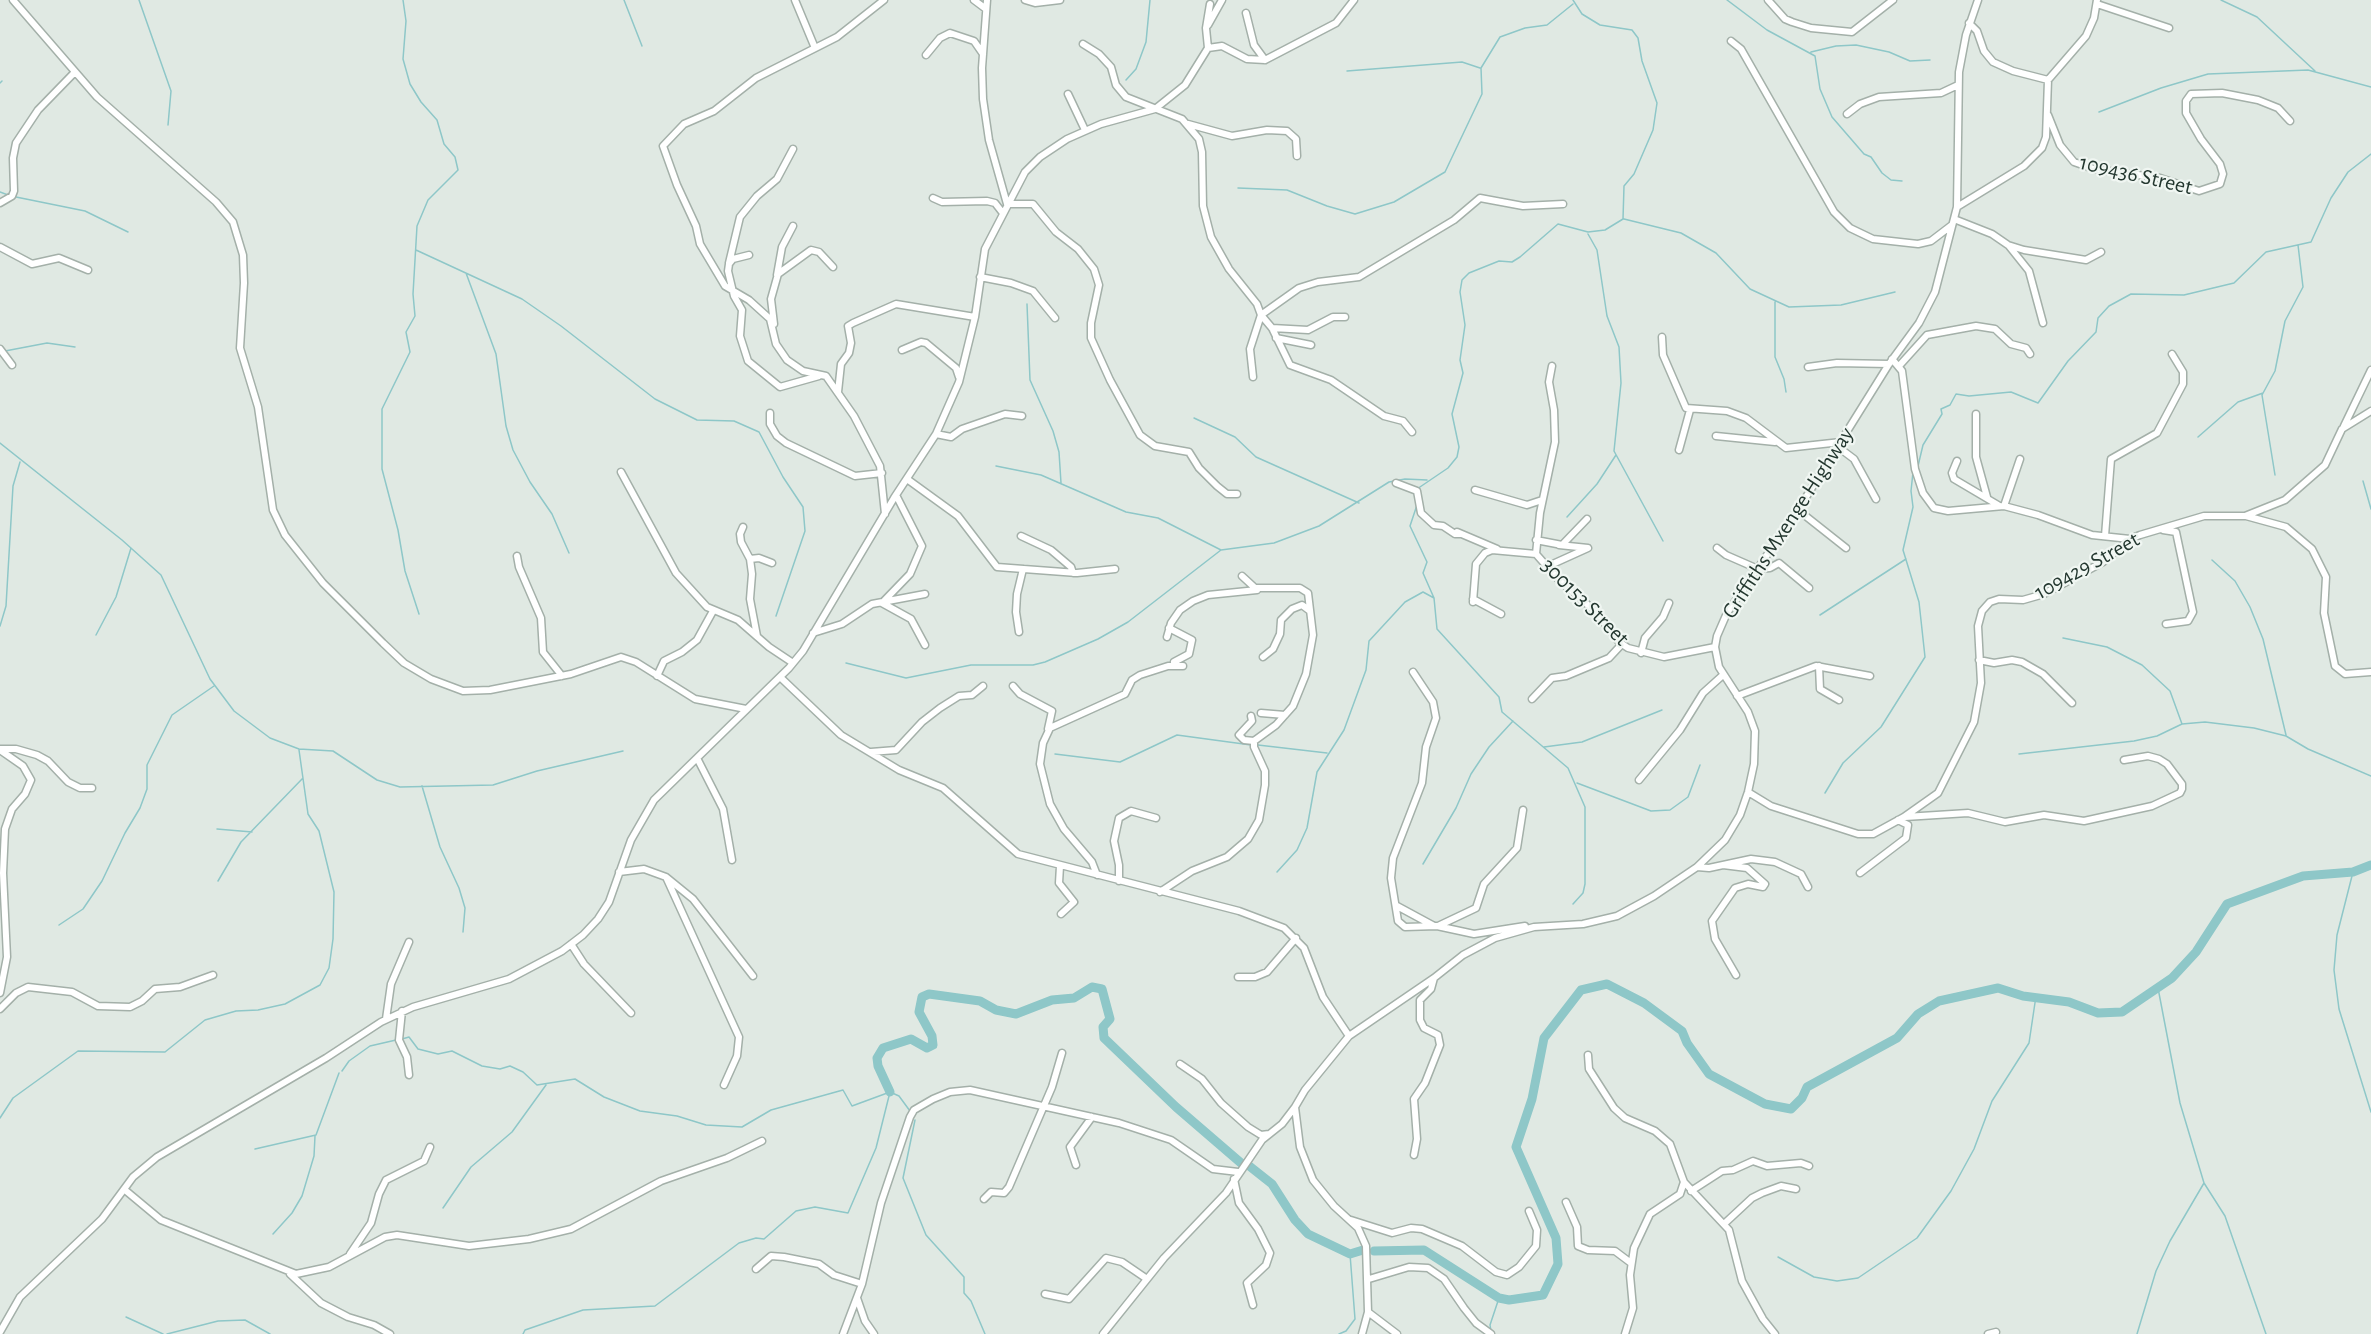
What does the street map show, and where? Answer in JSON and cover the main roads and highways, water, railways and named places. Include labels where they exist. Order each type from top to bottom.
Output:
[{"type":"waterway","points":[[139,0],[171,91],[168,125]]},
{"type":"waterway","points":[[403,0],[406,21],[403,59],[410,84],[421,102],[437,120],[444,144],[455,157],[458,170],[428,200],[417,226],[413,294],[415,316],[406,332],[410,352],[382,409],[382,469],[398,530],[405,571],[419,614]]},
{"type":"waterway","points":[[624,0],[642,46]]},
{"type":"waterway","points":[[1126,80],[1136,69],[1146,42],[1150,0]]},
{"type":"waterway","points":[[1417,489],[1448,468],[1457,457],[1459,447],[1452,414],[1463,373],[1460,360],[1465,325],[1460,292],[1462,280],[1469,273],[1499,261],[1512,262],[1558,224],[1588,232],[1605,230],[1623,219],[1624,186],[1634,174],[1653,130],[1657,103],[1642,61],[1638,38],[1632,30],[1600,25],[1582,14],[1573,0]]},
{"type":"waterway","points":[[1727,0],[1767,30],[1815,56],[1820,89],[1832,117],[1864,154],[1871,157],[1882,173],[1891,180],[1902,181]]},
{"type":"waterway","points":[[2221,0],[2257,17],[2315,71]]},
{"type":"waterway","points":[[1238,188],[1287,190],[1355,214],[1394,202],[1445,172],[1482,94],[1481,68],[1500,37],[1525,28],[1547,25],[1573,4]]},
{"type":"waterway","points":[[1811,52],[1836,46],[1856,45],[1889,52],[1910,61],[1930,60]]},
{"type":"waterway","points":[[1347,71],[1462,62],[1480,68]]},
{"type":"waterway","points":[[2099,112],[2161,88],[2208,74],[2308,70],[2371,87]]},
{"type":"waterway","points":[[1918,466],[1923,445],[1942,414],[1941,409],[1950,405],[1956,394],[1969,396],[2011,392],[2038,403],[2068,361],[2096,332],[2098,318],[2109,306],[2131,294],[2184,295],[2234,283],[2266,252],[2311,242],[2331,198],[2348,172],[2371,154]]},
{"type":"waterway","points":[[0,192],[8,195]]},
{"type":"waterway","points":[[16,197],[85,211],[128,232]]},
{"type":"waterway","points":[[1624,219],[1681,233],[1716,253],[1750,289],[1789,307],[1841,305],[1895,292]]},
{"type":"waterway","points":[[1588,234],[1597,250],[1607,316],[1619,347],[1621,383],[1614,451],[1663,541]]},
{"type":"waterway","points":[[2275,475],[2262,395],[2275,371],[2285,321],[2303,287],[2298,245]]},
{"type":"waterway","points":[[416,250],[522,299],[561,326],[655,399],[697,420],[734,421],[759,432],[783,477],[803,507],[805,531],[776,616]]},
{"type":"waterway","points":[[466,273],[496,354],[506,426],[513,450],[530,482],[552,514],[569,553]]},
{"type":"waterway","points":[[1775,302],[1775,357],[1784,379],[1786,392]]},
{"type":"waterway","points":[[1027,304],[1030,380],[1053,431],[1059,452],[1061,483]]},
{"type":"waterway","points":[[5,351],[47,343],[75,347]]},
{"type":"waterway","points":[[2198,437],[2238,402],[2263,393]]},
{"type":"waterway","points":[[1194,418],[1235,437],[1256,457],[1359,503]]},
{"type":"waterway","points":[[0,443],[122,540],[161,575],[210,679],[234,711],[270,738],[299,749],[333,751],[377,780],[400,787],[493,785],[537,771],[623,751]]},
{"type":"waterway","points":[[1567,517],[1597,484],[1616,455]]},
{"type":"waterway","points":[[0,626],[6,606],[13,486],[20,462]]},
{"type":"waterway","points":[[996,466],[1041,475],[1126,512],[1158,518],[1221,550]]},
{"type":"waterway","points":[[1825,793],[1843,763],[1881,727],[1925,657],[1919,602],[1903,550],[1913,507],[1911,491],[1913,472]]},
{"type":"waterway","points":[[846,663],[906,678],[971,665],[1033,665],[1045,662],[1098,639],[1128,622],[1221,550],[1274,543],[1319,526],[1389,482],[1405,479],[1427,480]]},
{"type":"waterway","points":[[2363,481],[2371,509]]},
{"type":"waterway","points":[[1417,505],[1410,526],[1427,562],[1423,573],[1434,598],[1437,629],[1499,697],[1502,712],[1568,768],[1585,807],[1585,884],[1583,893],[1573,904]]},
{"type":"waterway","points":[[96,635],[116,597],[131,548]]},
{"type":"waterway","points":[[1820,615],[1906,559]]},
{"type":"waterway","points":[[2212,560],[2235,581],[2250,607],[2263,639],[2286,735]]},
{"type":"waterway","points":[[1277,872],[1297,850],[1307,828],[1317,772],[1344,730],[1366,670],[1369,641],[1405,602],[1423,592],[1434,598]]},
{"type":"waterway","points":[[2063,638],[2107,647],[2142,665],[2170,691],[2182,724]]},
{"type":"waterway","points":[[59,925],[83,909],[102,881],[140,808],[147,789],[147,765],[172,715],[214,686]]},
{"type":"waterway","points":[[1544,747],[1582,742],[1662,710]]},
{"type":"waterway","points":[[1423,864],[1456,808],[1471,774],[1489,747],[1513,721]]},
{"type":"waterway","points":[[2019,754],[2134,741],[2157,736],[2182,724],[2205,722],[2254,728],[2286,736],[2308,749],[2371,776]]},
{"type":"waterway","points":[[1055,754],[1120,762],[1177,735],[1251,745]]},
{"type":"waterway","points":[[1258,745],[1327,753]]},
{"type":"waterway","points":[[0,1118],[13,1098],[78,1051],[165,1052],[205,1020],[236,1011],[258,1010],[285,1004],[320,985],[329,968],[333,939],[334,892],[319,831],[308,814],[299,750]]},
{"type":"waterway","points":[[1577,783],[1651,811],[1670,810],[1688,797],[1700,765]]},
{"type":"waterway","points":[[218,881],[241,842],[303,778]]},
{"type":"waterway","points":[[422,786],[440,847],[459,888],[465,908],[463,932]]},
{"type":"waterway","points":[[217,829],[252,832]]},
{"type":"waterway","points":[[1374,1251],[1424,1250],[1499,1298],[1509,1300],[1543,1295],[1558,1264],[1556,1238],[1516,1147],[1532,1099],[1544,1038],[1581,990],[1607,984],[1644,1003],[1682,1031],[1687,1043],[1709,1074],[1765,1104],[1791,1109],[1802,1098],[1807,1087],[1897,1038],[1918,1014],[1939,1001],[1998,988],[2023,996],[2069,1002],[2098,1013],[2122,1012],[2172,978],[2196,952],[2227,904],[2303,876],[2353,872],[2371,865]]},
{"type":"waterway","points":[[2353,872],[2337,935],[2334,970],[2339,1009],[2371,1112]]},
{"type":"waterway","points":[[890,1092],[878,1066],[877,1058],[883,1048],[911,1039],[927,1048],[933,1045],[932,1036],[919,1012],[922,997],[929,994],[980,1001],[996,1010],[1016,1014],[1052,1000],[1074,998],[1092,987],[1102,989],[1110,1019],[1103,1027],[1104,1038],[1176,1107],[1241,1163]]},
{"type":"waterway","points":[[2158,988],[2180,1103],[2204,1183],[2225,1216],[2266,1334]]},
{"type":"waterway","points":[[1778,1257],[1814,1277],[1837,1281],[1858,1278],[1917,1238],[1951,1191],[1974,1149],[1992,1101],[2029,1043],[2036,996]]},
{"type":"waterway","points":[[402,1039],[409,1037],[418,1049],[438,1054],[452,1051],[482,1066],[500,1069],[510,1066],[523,1072],[537,1085],[575,1079],[604,1097],[640,1111],[677,1116],[706,1125],[742,1127],[771,1110],[843,1090],[852,1106],[890,1092],[899,1096],[910,1111]]},
{"type":"waterway","points":[[342,1071],[349,1061],[370,1046],[396,1040]]},
{"type":"waterway","points":[[255,1149],[316,1135],[339,1073]]},
{"type":"waterway","points":[[443,1208],[471,1167],[512,1132],[546,1085]]},
{"type":"waterway","points":[[523,1334],[525,1330],[583,1310],[655,1306],[739,1243],[756,1238],[764,1239],[796,1211],[815,1207],[848,1213],[876,1148],[890,1092]]},
{"type":"waterway","points":[[915,1120],[903,1178],[926,1235],[964,1277],[964,1293],[971,1301],[985,1334]]},
{"type":"waterway","points":[[273,1234],[292,1213],[302,1196],[314,1156],[315,1136]]},
{"type":"waterway","points":[[1248,1165],[1272,1184],[1295,1220],[1308,1234],[1350,1254],[1363,1250]]},
{"type":"waterway","points":[[2137,1334],[2156,1271],[2170,1241],[2204,1183]]},
{"type":"waterway","points":[[1339,1334],[1346,1331],[1355,1319],[1350,1254]]},
{"type":"waterway","points":[[1491,1331],[1490,1325],[1499,1298]]},
{"type":"waterway","points":[[126,1317],[163,1334]]},
{"type":"waterway","points":[[167,1334],[218,1321],[245,1320],[270,1334]]}]
